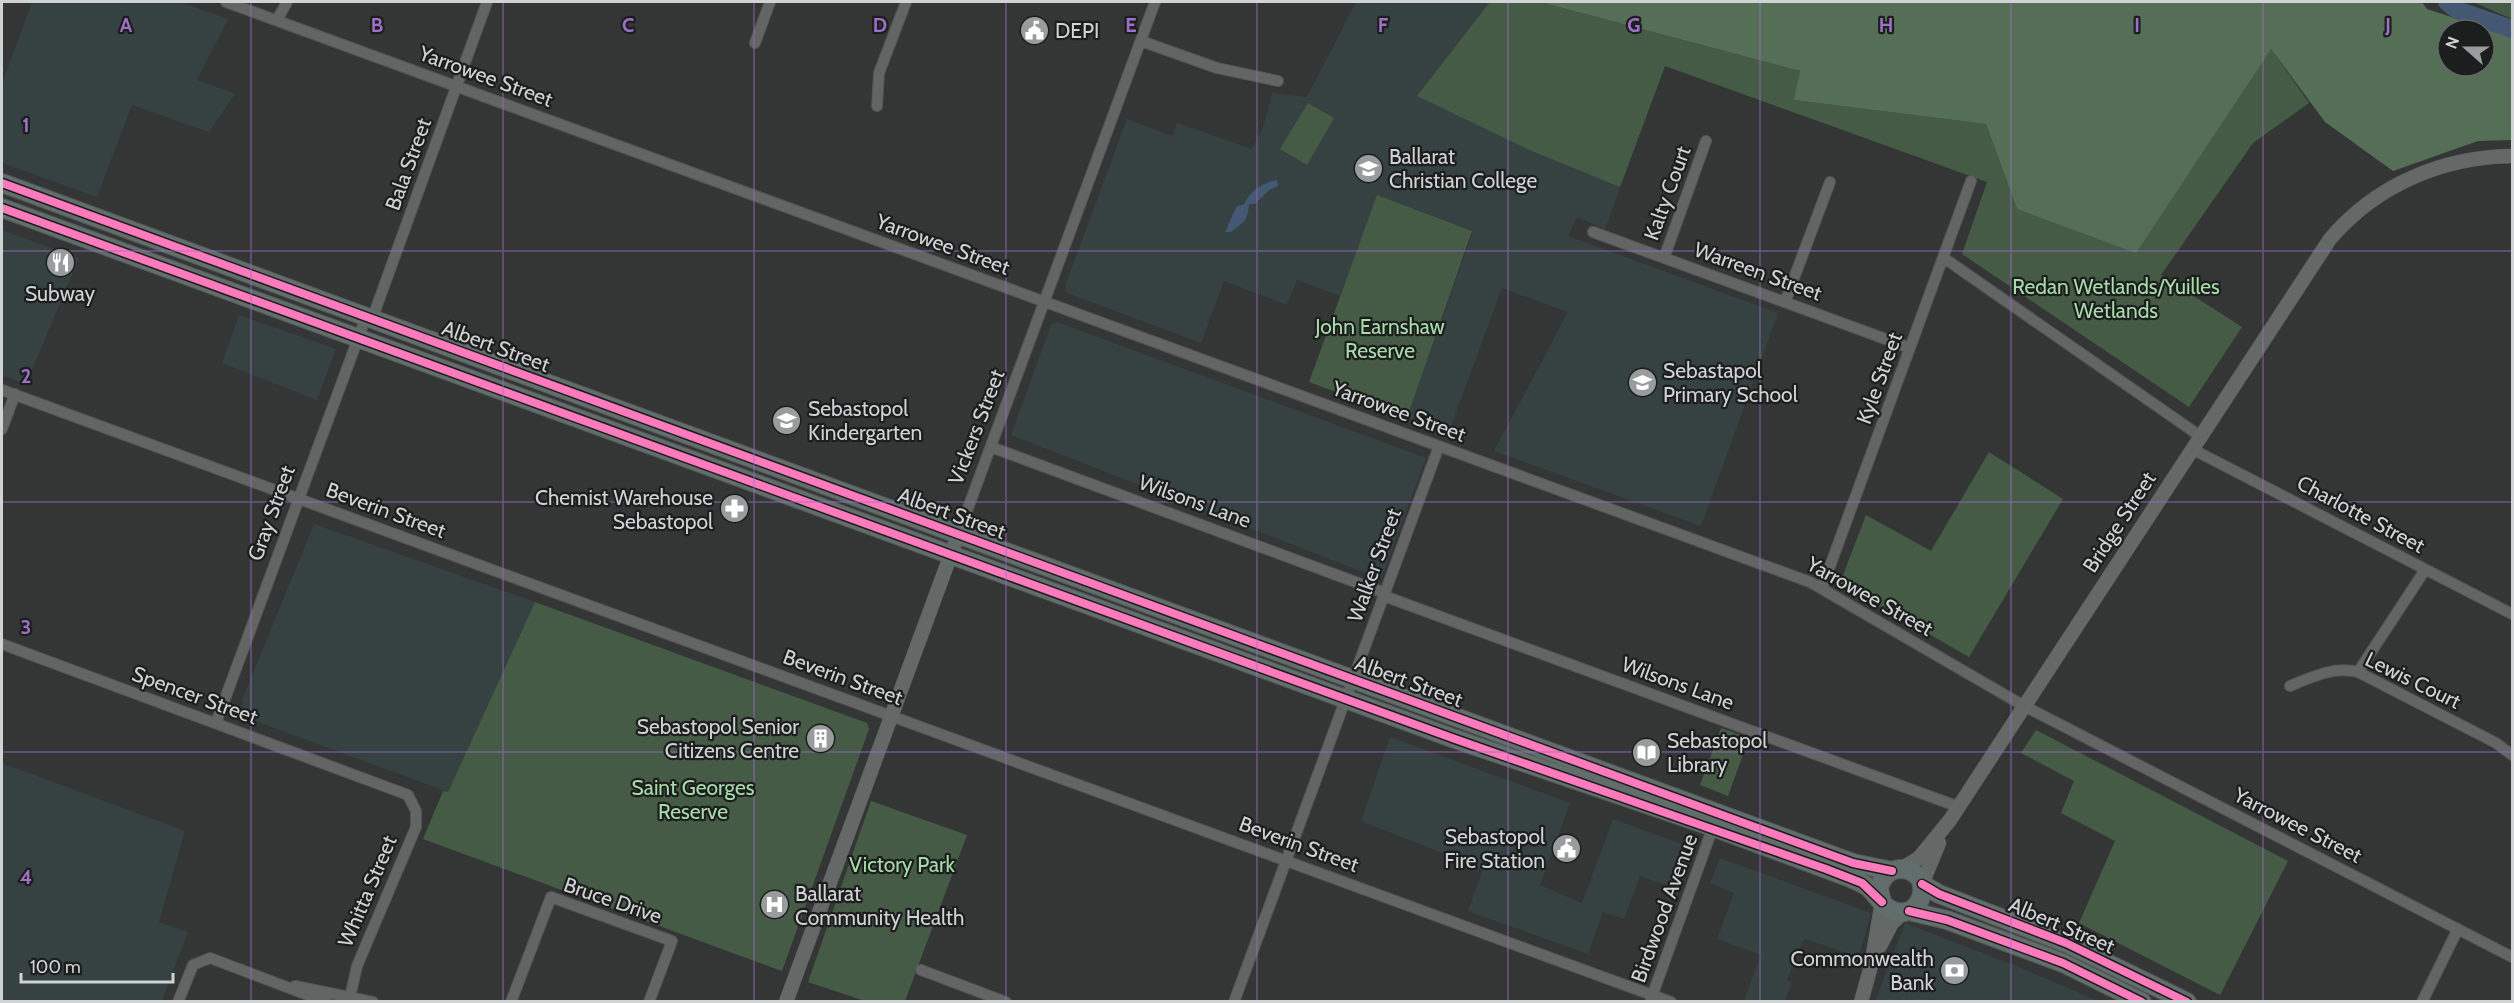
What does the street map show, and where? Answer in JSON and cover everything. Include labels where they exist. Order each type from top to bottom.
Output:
[{"type":"highway","name":"Albert Street","points":[[2,183],[1853,863],[1897,870]]},
{"type":"highway","points":[[30,218],[36,196]]},
{"type":"highway","name":"Albert Street","points":[[2,208],[1345,699],[1713,827],[1855,880],[1882,902]]},
{"type":"highway","points":[[1897,870],[1916,875],[1922,884],[1922,898],[1907,912],[1889,909],[1882,902],[1880,884],[1897,870]]},
{"type":"highway","name":"Albert Street","points":[[1922,884],[1939,894],[2066,943],[2187,1002]]},
{"type":"highway","name":"Albert Street","points":[[1907,912],[1947,920],[2063,963],[2142,1002]]},
{"type":"main road","name":"Bridge Street","points":[[1950,820],[2323,248],[2362,208],[2408,179],[2462,161],[2512,156]]},
{"type":"main road","name":"Vickers Street","points":[[786,1002],[958,535]]},
{"type":"main road","points":[[1897,870],[1919,858],[1950,820]]},
{"type":"main road","points":[[1922,884],[1950,820]]},
{"type":"main road","points":[[1861,1002],[1871,966],[1882,902]]},
{"type":"main road","points":[[1871,966],[1892,923],[1907,912]]},
{"type":"street","name":"Yarrowee Street","points":[[226,2],[1822,588],[2024,706],[2512,957]]},
{"type":"street","points":[[277,20],[287,2]]},
{"type":"street","name":"Bala Street","points":[[369,318],[487,2]]},
{"type":"street","points":[[755,44],[771,2]]},
{"type":"street","points":[[877,106],[879,73],[906,2]]},
{"type":"street","name":"Vickers Street","points":[[958,535],[1155,2]]},
{"type":"street","points":[[1141,41],[1217,68],[1278,81]]},
{"type":"street","name":"Kalty Court","points":[[1664,258],[1706,141]]},
{"type":"street","name":"Kyle Street","points":[[1822,588],[1971,181]]},
{"type":"street","points":[[1785,302],[1830,182]]},
{"type":"street","name":"Warreen Street","points":[[1593,232],[1910,348]]},
{"type":"street","points":[[1944,258],[2200,436]]},
{"type":"street","name":"Gray Street","points":[[216,723],[297,499],[369,318]]},
{"type":"street","name":"Beverin Street","points":[[2,390],[1286,860],[1652,998],[1671,1002]]},
{"type":"street","points":[[2,429],[15,394]]},
{"type":"street","name":"Walker Street","points":[[1234,1002],[1439,446]]},
{"type":"street","name":"Wilsons Lane","points":[[991,447],[1959,807]]},
{"type":"street","name":"Charlotte Street","points":[[2192,449],[2512,614]]},
{"type":"street","points":[[2358,672],[2425,570]]},
{"type":"street","name":"Spencer Street","points":[[2,644],[376,782],[408,800]]},
{"type":"street","name":"Lewis Court","points":[[2290,686],[2331,671],[2358,672],[2496,742],[2512,755]]},
{"type":"street","name":"Whitta Street","points":[[347,998],[352,958],[408,828],[410,817],[408,800]]},
{"type":"street","name":"Birdwood Avenue","points":[[1652,998],[1713,827]]},
{"type":"street","name":"Bruce Drive","points":[[511,1002],[551,897],[672,941],[649,1002]]},
{"type":"street","points":[[2422,1002],[2458,929]]},
{"type":"street","points":[[178,1002],[191,966],[208,955],[321,996],[373,1002]]},
{"type":"street","points":[[921,970],[1006,1002]]},
{"type":"shaded area","points":[[32,2],[180,2],[228,19],[197,80],[235,94],[209,132],[132,105],[97,197],[2,163],[2,84]]},
{"type":"shaded area","name":"Ballarat Christian College","points":[[1356,2],[1490,2],[1665,66],[1605,229],[1577,217],[1568,236],[1778,313],[1701,526],[1494,451],[1568,312],[1502,288],[1448,434],[1407,418],[1473,231],[1377,196],[1340,296],[1297,280],[1287,305],[1224,281],[1201,343],[1067,293],[1065,286],[1127,119],[1172,136],[1177,123],[1252,149],[1264,125],[1272,93],[1307,97]]},
{"type":"shaded area","points":[[2,230],[79,258],[26,384],[2,375]]},
{"type":"shaded area","points":[[239,315],[336,349],[317,400],[222,363]]},
{"type":"shaded area","points":[[1057,322],[1426,458],[1381,579],[1011,435],[1051,325]]},
{"type":"shaded area","points":[[314,524],[535,602],[448,792],[258,722],[244,713],[242,700]]},
{"type":"shaded area","points":[[1390,737],[1570,803],[1540,885],[1582,903],[1613,819],[1690,847],[1676,889],[1640,876],[1624,919],[1603,912],[1588,954],[1468,911],[1483,869],[1361,821]]},
{"type":"shaded area","points":[[2,763],[185,831],[159,922],[188,932],[162,1001],[2,1001]]},
{"type":"shaded area","points":[[1720,858],[1871,913],[1859,957],[1804,939],[1787,980],[1792,982],[1785,1001],[1744,1001],[1761,955],[1717,939],[1734,893],[1710,883]]},
{"type":"shaded area","points":[[1905,923],[2021,968],[2098,1001],[1875,1001]]},
{"type":"green space","name":"Redan Wetlands/Yuilles Wetlands","points":[[1490,2],[1540,2],[1800,71],[1795,100],[1986,124],[2017,209],[2271,49],[2309,103],[2253,143],[2161,275],[2242,327],[2189,407],[1962,254],[1987,182],[1665,66],[1620,187],[1532,151],[1417,96]]},
{"type":"green space","points":[[1540,2],[2422,2],[2427,9],[2454,18],[2436,18],[2436,78],[2496,78],[2496,32],[2512,37],[2512,140],[2478,141],[2393,171],[2325,122],[2271,49],[2136,253],[2017,209],[1986,124],[1794,100],[1800,71]]},
{"type":"green space","points":[[2473,2],[2512,2],[2512,19]]},
{"type":"green space","points":[[1308,103],[1334,118],[1307,165],[1280,149]]},
{"type":"green space","name":"John Earnshaw Reserve","points":[[1377,195],[1472,231],[1407,418],[1309,382]]},
{"type":"green space","points":[[1989,452],[2063,499],[1969,657],[1840,583],[1866,515],[1931,551]]},
{"type":"green space","name":"Saint Georges Reserve","points":[[535,602],[867,723],[869,729],[782,971],[423,839],[443,791],[448,792]]},
{"type":"green space","points":[[1721,728],[1749,738],[1728,796],[1700,785]]},
{"type":"green space","points":[[2036,730],[2288,861],[2220,995],[2079,923],[2115,841],[2061,813],[2074,781],[2021,753]]},
{"type":"green space","name":"Victory Park","points":[[871,801],[967,835],[905,1001],[865,1001],[808,982]]},
{"type":"water","points":[[1277,180],[1278,186],[1269,190],[1255,204],[1249,204],[1243,223],[1231,232],[1225,232],[1236,207],[1244,204],[1258,188]]},
{"type":"waterway","points":[[2447,2],[2457,10],[2512,29]]},
{"type":"cycle path","points":[[2,183],[1853,863],[1892,871]]},
{"type":"cycle path","points":[[2,208],[1455,739],[1826,869],[1862,883],[1882,902]]},
{"type":"cycle path","points":[[1922,884],[1939,894],[2066,943],[2187,1002]]},
{"type":"cycle path","points":[[1909,911],[1947,920],[2063,963],[2142,1002]]},
{"type":"place","name":"DEPI","points":[[1034,30]]},
{"type":"place","name":"Ballarat Christian College","points":[[1368,168]]},
{"type":"place","name":"Subway","points":[[60,262]]},
{"type":"place","name":"Sebastapol Primary School","points":[[1642,382]]},
{"type":"place","name":"Sebastopol Kindergarten","points":[[787,420]]},
{"type":"place","name":"Chemist Warehouse Sebastopol","points":[[734,509]]},
{"type":"place","name":"Sebastopol Senior Citizens Centre","points":[[820,738]]},
{"type":"place","name":"Sebastopol Library","points":[[1646,752]]},
{"type":"place","name":"Sebastopol Fire Station","points":[[1566,848]]},
{"type":"place","name":"Ballarat Community Health","points":[[774,905]]},
{"type":"place","name":"Commonwealth Bank","points":[[1955,970]]}]
